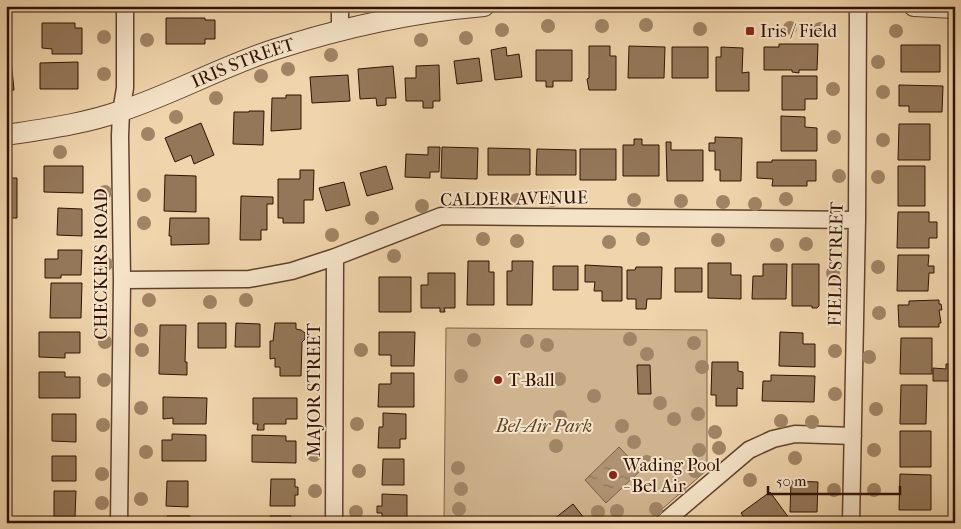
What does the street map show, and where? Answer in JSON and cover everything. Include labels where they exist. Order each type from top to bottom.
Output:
[{"type":"street","name":"CHECKERS ROAD","points":[[120,523],[122,280],[120,136],[125,88],[125,6]]},
{"type":"street","points":[[340,6],[340,30]]},
{"type":"street","name":"IRIS STREET","points":[[6,135],[89,121],[121,112],[271,51],[340,30],[455,9],[484,6]]},
{"type":"street","name":"FIELD STREET","points":[[851,523],[857,220],[858,6]]},
{"type":"street","points":[[914,6],[955,8]]},
{"type":"street","name":"CALDER AVENUE","points":[[122,280],[249,279],[292,272],[441,216],[857,220]]},
{"type":"street","name":"MAJOR STREET","points":[[334,257],[334,523]]},
{"type":"street","points":[[663,523],[749,450],[765,442],[795,434],[853,436]]},
{"type":"green space","name":"Bel-Air Park","points":[[446,328],[707,330],[707,470],[646,523],[444,523]]},
{"type":"water","name":"Wading Pool - Bel Air","points":[[619,447],[641,470],[606,503],[585,480]]},
{"type":"building","points":[[42,6],[68,6],[68,8],[42,8]]},
{"type":"building","points":[[166,18],[205,18],[205,20],[215,20],[215,39],[205,39],[205,44],[166,44]]},
{"type":"building","points":[[42,23],[75,23],[75,28],[82,28],[82,54],[52,54],[52,49],[42,48]]},
{"type":"building","points":[[779,44],[818,44],[817,70],[799,70],[799,73],[792,72],[792,70],[764,70],[764,47],[779,47]]},
{"type":"building","points":[[901,45],[940,45],[940,72],[901,72]]},
{"type":"building","points":[[589,46],[610,46],[610,56],[616,56],[616,90],[589,90],[587,79],[589,78]]},
{"type":"building","points":[[629,46],[665,47],[664,78],[628,78]]},
{"type":"building","points":[[506,47],[507,56],[519,54],[522,77],[495,80],[491,50]]},
{"type":"building","points":[[672,47],[708,47],[708,78],[672,78]]},
{"type":"building","points":[[721,47],[743,48],[742,73],[749,72],[749,91],[716,91],[716,57],[721,57]]},
{"type":"building","points":[[536,50],[572,50],[572,81],[553,81],[553,87],[546,87],[546,81],[536,81]]},
{"type":"building","points":[[479,58],[482,81],[457,84],[454,61]]},
{"type":"building","points":[[11,59],[14,90],[6,91],[6,60]]},
{"type":"building","points":[[78,62],[78,89],[40,89],[40,63]]},
{"type":"building","points":[[439,65],[440,101],[433,101],[433,108],[423,108],[423,101],[406,101],[405,78],[416,78],[416,66]]},
{"type":"building","points":[[393,66],[396,98],[386,98],[386,105],[377,106],[376,98],[360,99],[358,69]]},
{"type":"building","points":[[348,75],[350,101],[312,103],[310,77]]},
{"type":"building","points":[[782,76],[817,76],[817,99],[805,99],[805,110],[782,110]]},
{"type":"building","points":[[899,85],[943,86],[942,112],[909,112],[909,106],[899,106]]},
{"type":"building","points":[[286,95],[301,95],[301,129],[271,131],[272,98],[286,98]]},
{"type":"building","points":[[264,111],[263,145],[233,144],[234,112]]},
{"type":"building","points":[[781,116],[805,117],[805,127],[817,128],[817,151],[781,151]]},
{"type":"building","points":[[201,123],[214,155],[194,164],[191,155],[175,162],[165,138]]},
{"type":"building","points":[[899,124],[930,124],[930,160],[898,160]]},
{"type":"building","points":[[715,137],[742,138],[741,181],[720,181],[720,170],[715,170],[715,151],[709,151],[709,143],[715,143]]},
{"type":"building","points":[[634,139],[642,139],[642,145],[659,145],[659,176],[623,176],[623,145],[634,145]]},
{"type":"building","points":[[666,142],[671,142],[671,150],[703,150],[703,181],[667,181]]},
{"type":"building","points":[[428,147],[440,147],[439,172],[430,172],[430,178],[405,177],[406,154],[428,155]]},
{"type":"building","points":[[442,147],[478,148],[477,179],[441,178]]},
{"type":"building","points":[[488,148],[530,149],[530,175],[488,175]]},
{"type":"building","points":[[537,149],[576,150],[576,175],[536,175]]},
{"type":"building","points":[[580,149],[616,149],[616,180],[580,180]]},
{"type":"building","points":[[772,160],[816,160],[816,181],[807,181],[807,186],[772,186],[773,179],[757,178],[757,162],[772,162]]},
{"type":"building","points":[[44,166],[83,166],[83,193],[44,192]]},
{"type":"building","points":[[386,166],[393,189],[367,196],[360,173]]},
{"type":"building","points":[[898,166],[925,166],[925,206],[898,206]]},
{"type":"building","points":[[300,170],[314,170],[313,200],[304,200],[304,223],[283,223],[283,218],[278,218],[278,179],[300,179]]},
{"type":"building","points":[[165,175],[196,176],[196,212],[164,211]]},
{"type":"building","points":[[6,178],[17,178],[17,218],[6,218]]},
{"type":"building","points":[[344,182],[350,205],[326,211],[319,188]]},
{"type":"building","points":[[241,196],[273,197],[273,204],[267,204],[267,230],[261,230],[261,240],[240,240]]},
{"type":"building","points":[[58,208],[82,209],[82,236],[57,235]]},
{"type":"building","points":[[898,212],[929,212],[929,222],[937,222],[937,238],[929,238],[929,248],[897,248]]},
{"type":"building","points":[[170,218],[209,218],[209,244],[171,245],[171,236],[169,236]]},
{"type":"building","points":[[58,250],[82,250],[81,275],[61,275],[61,278],[45,278],[45,259],[58,259]]},
{"type":"building","points":[[898,255],[929,255],[928,266],[934,266],[934,273],[929,273],[928,291],[897,291]]},
{"type":"building","points":[[468,261],[489,261],[489,272],[494,272],[494,305],[467,305]]},
{"type":"building","points":[[512,261],[533,261],[532,305],[507,305],[507,271],[512,271]]},
{"type":"building","points":[[708,263],[731,263],[731,275],[741,275],[741,299],[708,298]]},
{"type":"building","points":[[763,264],[787,264],[786,299],[752,299],[753,276],[763,276]]},
{"type":"building","points":[[792,264],[819,264],[819,306],[817,308],[812,308],[812,306],[792,306]]},
{"type":"building","points":[[585,265],[622,267],[622,301],[602,301],[602,291],[594,291],[595,282],[585,282]]},
{"type":"building","points":[[553,266],[578,266],[578,290],[553,290]]},
{"type":"building","points":[[636,267],[662,267],[661,299],[647,299],[646,309],[636,309],[636,299],[627,299],[627,270],[635,270]]},
{"type":"building","points":[[675,268],[702,268],[702,292],[675,292]]},
{"type":"building","points":[[428,273],[455,273],[455,308],[444,308],[445,312],[440,312],[440,308],[421,308],[421,285],[428,285]]},
{"type":"building","points":[[379,277],[411,277],[411,312],[379,312]]},
{"type":"building","points":[[51,283],[82,283],[81,318],[50,318]]},
{"type":"building","points":[[939,300],[942,310],[939,310],[941,323],[939,323],[939,327],[899,327],[898,305],[909,305],[909,301]]},
{"type":"building","points":[[198,323],[226,323],[226,348],[198,348]]},
{"type":"building","points":[[236,323],[260,324],[260,347],[235,347]]},
{"type":"building","points":[[275,323],[296,323],[296,329],[305,333],[305,339],[302,342],[301,376],[280,376],[280,367],[275,367],[275,358],[270,359],[270,341],[273,341]]},
{"type":"building","points":[[160,325],[186,325],[185,362],[187,362],[187,375],[159,374]]},
{"type":"building","points":[[39,332],[80,332],[80,353],[65,353],[65,358],[39,357]]},
{"type":"building","points":[[379,332],[415,332],[414,366],[391,366],[391,355],[379,355]]},
{"type":"building","points":[[780,332],[803,333],[803,344],[815,344],[815,367],[779,366]]},
{"type":"building","points":[[901,338],[932,338],[932,374],[900,374]]},
{"type":"building","points":[[712,362],[738,362],[738,371],[743,372],[743,389],[737,388],[737,406],[716,406],[716,395],[711,395]]},
{"type":"building","points":[[946,364],[955,364],[955,381],[933,381],[933,368],[946,369]]},
{"type":"building","points":[[637,365],[650,365],[651,394],[638,394]]},
{"type":"building","points":[[39,372],[65,372],[65,377],[80,377],[80,398],[39,398]]},
{"type":"building","points":[[391,373],[414,373],[414,407],[378,407],[379,384],[391,384]]},
{"type":"building","points":[[771,375],[815,376],[814,402],[762,401],[763,381],[771,381]]},
{"type":"building","points":[[901,385],[927,385],[926,424],[900,424]]},
{"type":"building","points":[[163,397],[207,398],[206,424],[173,424],[173,418],[163,419]]},
{"type":"building","points":[[253,398],[297,398],[297,419],[286,419],[286,424],[264,424],[264,430],[257,430],[258,424],[253,424]]},
{"type":"building","points":[[383,413],[406,414],[406,439],[400,439],[400,448],[378,448],[379,427],[383,427]]},
{"type":"building","points":[[52,414],[76,414],[76,442],[52,441]]},
{"type":"building","points":[[900,431],[931,431],[931,467],[900,467]]},
{"type":"building","points":[[172,434],[206,435],[206,461],[162,461],[162,440],[172,440]]},
{"type":"building","points":[[252,435],[286,436],[286,441],[296,441],[296,463],[252,462]]},
{"type":"building","points":[[52,456],[76,456],[76,481],[52,481]]},
{"type":"building","points":[[383,459],[404,459],[404,485],[382,485]]},
{"type":"building","points":[[900,474],[931,475],[931,510],[899,510]]},
{"type":"building","points":[[271,479],[295,479],[298,495],[295,495],[295,506],[270,506]]},
{"type":"building","points":[[167,481],[188,481],[188,507],[166,506]]},
{"type":"building","points":[[791,481],[818,482],[817,512],[790,512]]},
{"type":"building","points":[[54,491],[76,491],[75,517],[54,517]]},
{"type":"building","points":[[770,492],[789,518],[781,523],[748,523],[741,513]]},
{"type":"building","points":[[382,494],[407,495],[407,521],[382,521],[382,513],[377,513],[377,506],[382,506]]},
{"type":"building","points":[[573,504],[588,523],[549,523]]},
{"type":"building","points":[[167,516],[190,516],[190,523],[167,523]]},
{"type":"building","points":[[270,516],[291,516],[291,523],[270,523]]},
{"type":"building","points":[[905,519],[939,520],[939,523],[904,523]]},
{"type":"place","name":"Iris / Field","points":[[750,31]]},
{"type":"place","name":"T-Ball","points":[[498,380]]},
{"type":"place","name":"Wading Pool - Bel Air","points":[[613,475]]}]
